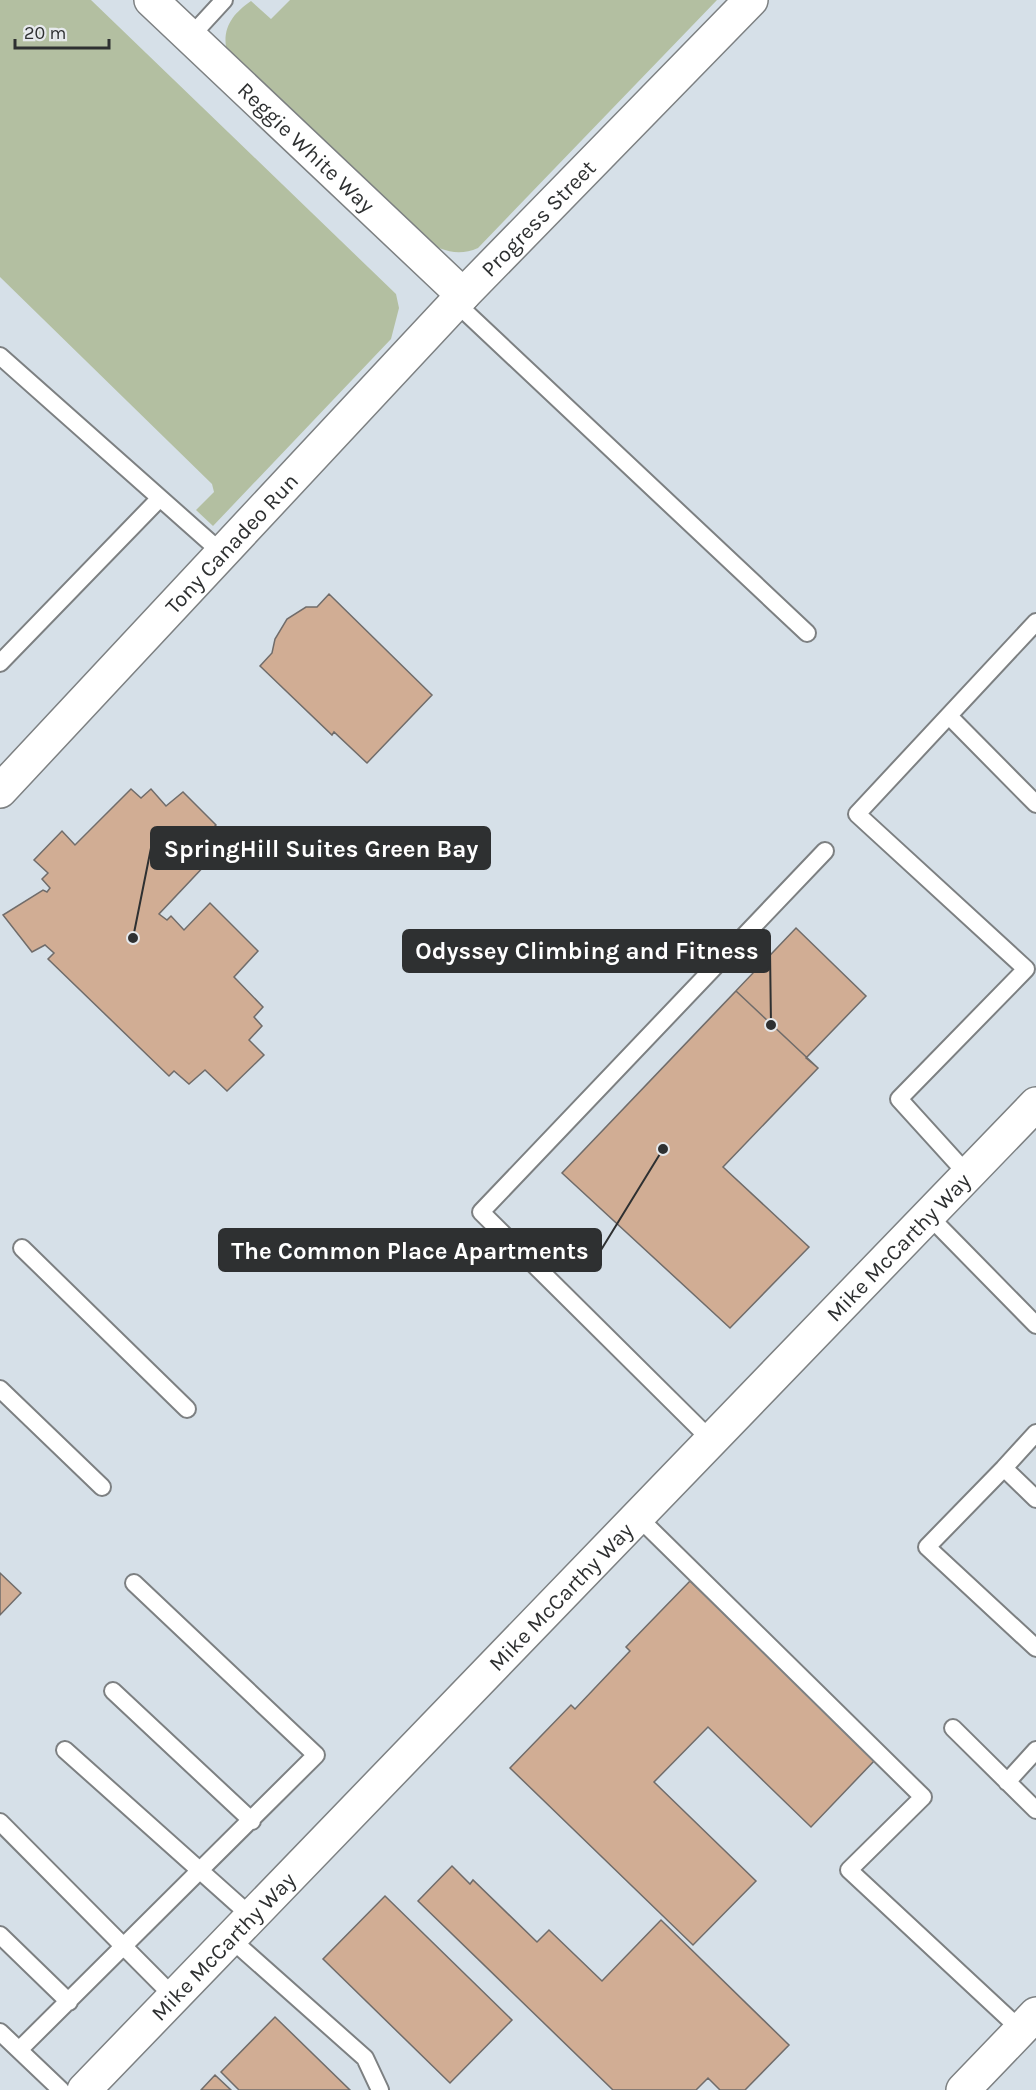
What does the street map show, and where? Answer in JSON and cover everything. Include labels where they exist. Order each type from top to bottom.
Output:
[{"type":"street","name":"Reggie White Way","points":[[151,0],[459,299]]},
{"type":"street","name":"Progress Street","points":[[459,299],[751,0]]},
{"type":"street","name":"Tony Canadeo Run","points":[[0,791],[459,299]]},
{"type":"street","name":"Mike McCarthy Way","points":[[84,2090],[1036,1104]]},
{"type":"street","points":[[963,2090],[1029,2022]]},
{"type":"lane","points":[[190,37],[224,0]]},
{"type":"lane","points":[[459,299],[807,633]]},
{"type":"lane","points":[[0,356],[222,554]]},
{"type":"lane","points":[[0,663],[160,498]]},
{"type":"lane","points":[[968,1175],[899,1099],[1031,974],[858,814],[1036,622]]},
{"type":"lane","points":[[949,716],[1036,804]]},
{"type":"lane","points":[[711,1440],[481,1212],[825,851]]},
{"type":"lane","points":[[928,1215],[1036,1325]]},
{"type":"lane","points":[[22,1248],[187,1409]]},
{"type":"lane","points":[[0,1389],[102,1487]]},
{"type":"lane","points":[[1036,1433],[927,1548],[1036,1648]]},
{"type":"lane","points":[[1004,1468],[1036,1499]]},
{"type":"lane","points":[[637,1516],[923,1797],[849,1870],[1029,2022]]},
{"type":"lane","points":[[19,2049],[125,1948],[316,1755],[134,1583]]},
{"type":"lane","points":[[113,1691],[252,1821]]},
{"type":"lane","points":[[952,1728],[1036,1810]]},
{"type":"lane","points":[[65,1750],[200,1873],[241,1928],[365,2058],[380,2090]]},
{"type":"lane","points":[[1007,1782],[1036,1750]]},
{"type":"lane","points":[[0,1822],[174,1997]]},
{"type":"lane","points":[[0,1935],[69,2001]]},
{"type":"lane","points":[[0,2032],[61,2090]]},
{"type":"shaded area","points":[[0,0],[1036,0],[1036,2090],[0,2090]]},
{"type":"green space","points":[[0,0],[91,0],[396,294],[399,308],[391,339],[213,526],[196,510],[214,492],[212,484],[0,277]]},
{"type":"green space","points":[[290,0],[717,0],[478,248],[456,252],[443,249],[423,238],[226,47],[228,26],[240,10],[251,1],[271,19]]},
{"type":"building","points":[[329,594],[432,695],[367,763],[334,732],[332,735],[260,666],[272,653],[275,639],[287,619],[306,607],[317,607]]},
{"type":"building","points":[[131,789],[141,798],[151,789],[166,806],[183,792],[216,825],[193,848],[208,862],[159,914],[167,920],[171,916],[184,930],[210,903],[258,951],[234,977],[263,1007],[254,1017],[262,1026],[249,1040],[264,1055],[227,1091],[205,1070],[189,1084],[174,1071],[169,1076],[48,959],[54,953],[45,945],[32,952],[3,915],[43,890],[47,892],[50,888],[42,879],[48,873],[34,860],[62,831],[75,845]]},
{"type":"building","points":[[796,928],[866,996],[806,1058],[818,1068],[723,1167],[809,1247],[730,1328],[562,1173]]},
{"type":"building","points":[[736,991],[818,1068],[723,1167],[809,1247],[730,1328],[562,1173]]},
{"type":"building","points":[[0,1573],[21,1593],[0,1615]]},
{"type":"building","points":[[690,1581],[875,1760],[811,1827],[708,1727],[654,1782],[756,1881],[693,1945],[510,1768],[571,1705],[575,1709],[630,1651],[626,1647]]},
{"type":"building","points":[[452,1866],[470,1884],[473,1880],[537,1942],[549,1930],[602,1981],[661,1920],[789,2045],[745,2090],[720,2090],[708,2078],[696,2090],[613,2090],[418,1901]]},
{"type":"building","points":[[385,1896],[512,2020],[450,2083],[323,1959]]},
{"type":"building","points":[[275,2017],[350,2090],[239,2090],[221,2072]]},
{"type":"building","points":[[215,2075],[231,2090],[201,2090]]},
{"type":"place","name":"SpringHill Suites Green Bay","points":[[133,938]]},
{"type":"place","name":"Odyssey Climbing and Fitness","points":[[771,1025]]},
{"type":"place","name":"The Common Place Apartments","points":[[663,1149]]}]
